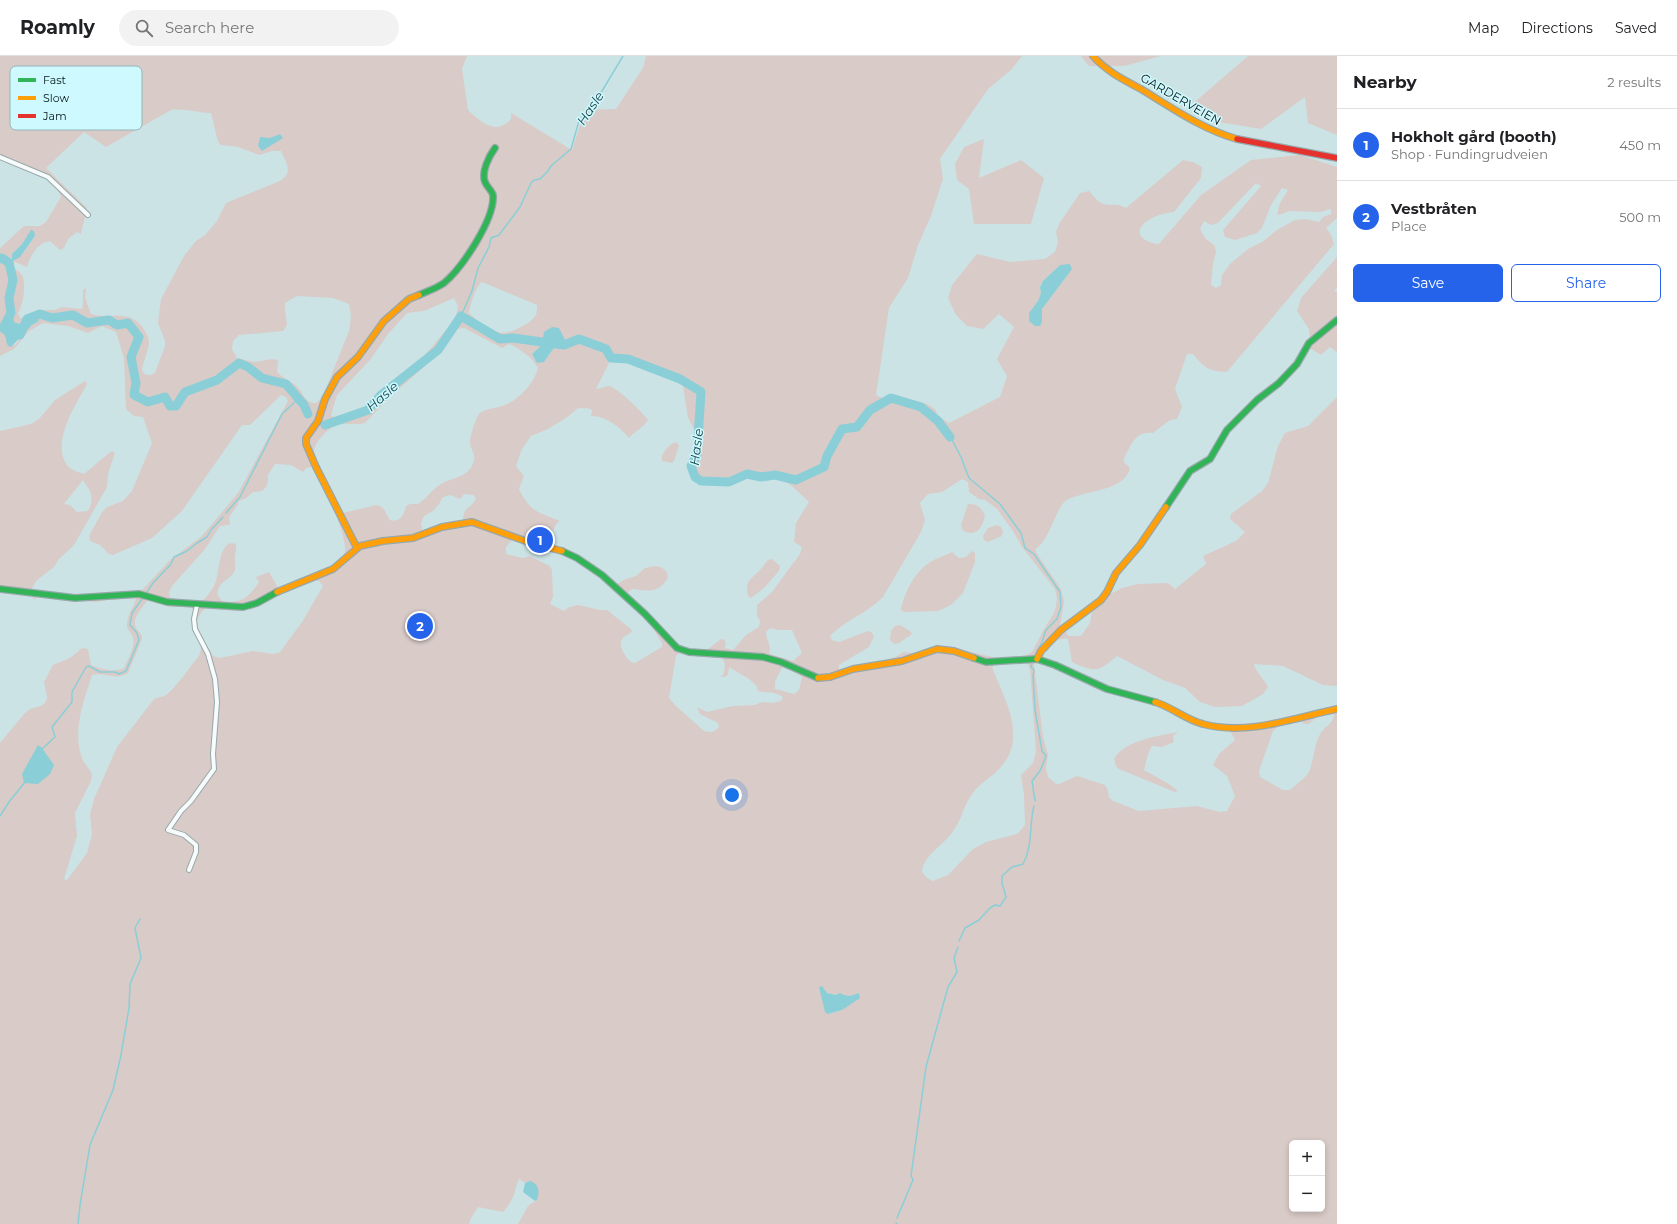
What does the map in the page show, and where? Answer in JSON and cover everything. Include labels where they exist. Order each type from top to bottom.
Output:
[{"type":"street","name":"GARDERVEIEN","points":[[1093,56],[1099,63],[1112,72],[1193,121],[1219,134],[1237,139],[1337,158]]},
{"type":"street","points":[[357,548],[345,527],[306,444],[307,436],[317,422],[325,399],[337,377],[358,357],[384,321],[409,299],[434,289],[444,282],[456,270],[475,244],[486,225],[492,209],[493,194],[485,182],[484,175],[489,156],[495,148]]},
{"type":"street","points":[[0,157],[48,177],[88,215]]},
{"type":"street","points":[[1037,659],[1041,651],[1061,630],[1101,600],[1107,592],[1116,573],[1140,545],[1162,514],[1183,479],[1190,471],[1210,459],[1227,430],[1257,400],[1279,383],[1297,364],[1309,343],[1337,320]]},
{"type":"street","points":[[0,589],[75,598],[139,594],[167,602],[238,608],[250,606],[282,589],[333,569],[357,548],[383,541],[414,538],[442,527],[472,522],[508,535],[561,551],[577,558],[612,584],[645,614],[671,643],[682,650],[699,654],[735,654],[772,659],[817,678],[830,677],[853,669],[902,661],[937,649],[954,651],[986,662],[1037,659],[1055,665],[1107,689],[1161,704],[1201,724],[1213,727],[1235,728],[1260,726],[1337,709]]},
{"type":"street","points":[[189,870],[196,852],[196,844],[184,835],[168,830],[214,769],[212,754],[217,702],[215,679],[210,660],[195,629],[194,619],[198,605]]},
{"type":"shaded area","points":[[0,56],[467,56],[462,69],[468,110],[473,115],[483,123],[494,127],[505,124],[511,119],[511,113],[572,150],[585,110],[616,109],[643,68],[646,56],[1022,56],[1011,70],[988,89],[940,159],[943,179],[931,216],[918,245],[908,278],[889,308],[876,395],[882,398],[894,395],[927,404],[935,409],[938,416],[949,423],[1000,397],[1007,376],[997,359],[1014,327],[999,314],[983,329],[967,326],[956,315],[948,298],[952,285],[977,254],[1010,262],[1045,259],[1055,252],[1058,242],[1056,232],[1059,224],[1080,193],[1089,191],[1101,203],[1107,205],[1119,205],[1126,208],[1183,160],[1193,162],[1202,167],[1201,178],[1174,212],[1161,214],[1148,220],[1142,226],[1140,230],[1141,237],[1152,243],[1159,244],[1201,195],[1251,160],[1300,155],[1337,167],[1337,218],[1326,228],[1331,235],[1334,244],[1227,372],[1211,370],[1200,363],[1193,354],[1187,354],[1175,389],[1182,407],[1177,419],[1170,420],[1153,433],[1138,436],[1132,443],[1124,458],[1124,462],[1130,468],[1127,476],[1120,482],[1112,486],[1067,500],[1059,509],[1045,539],[1035,549],[1061,589],[1064,602],[1060,625],[1064,627],[1068,636],[1081,636],[1090,623],[1092,611],[1108,595],[1122,588],[1138,584],[1168,583],[1175,589],[1206,564],[1203,556],[1236,541],[1245,532],[1230,519],[1231,514],[1262,491],[1268,483],[1278,446],[1285,433],[1308,426],[1337,397],[1337,686],[1323,685],[1283,666],[1254,664],[1256,670],[1268,687],[1263,694],[1242,706],[1215,707],[1200,702],[1185,688],[1163,680],[1117,656],[1101,668],[1096,669],[1086,668],[1072,662],[1068,639],[1055,641],[1048,651],[1042,656],[1101,683],[1157,701],[1199,720],[1214,724],[1249,725],[1337,706],[1337,1224],[518,1224],[528,1206],[537,1200],[530,1181],[525,1183],[519,1179],[513,1198],[503,1212],[478,1207],[469,1224],[0,1224],[0,743],[24,714],[30,709],[41,706],[46,702],[47,697],[44,682],[53,665],[70,658],[82,648],[88,649],[91,665],[112,670],[124,668],[133,647],[133,639],[127,626],[127,620],[136,598],[95,602],[81,600],[66,601],[38,597],[33,600],[34,591],[72,595],[138,592],[143,589],[170,560],[202,536],[238,493],[288,401],[286,397],[281,395],[250,425],[242,425],[182,511],[152,538],[113,555],[109,554],[100,545],[90,541],[89,536],[102,512],[107,507],[123,501],[132,491],[152,443],[143,417],[134,416],[126,409],[124,358],[116,332],[102,326],[88,333],[68,326],[43,323],[29,331],[14,349],[0,356],[0,263],[8,265],[9,269],[12,270],[14,268],[20,272],[22,276],[24,282],[24,296],[18,313],[20,318],[29,316],[37,310],[54,310],[62,307],[82,309],[83,290],[86,288],[85,298],[91,314],[98,316],[126,316],[138,322],[143,328],[149,341],[142,370],[144,374],[150,375],[155,373],[165,346],[165,341],[158,323],[161,299],[184,256],[196,241],[205,235],[217,221],[226,203],[280,181],[287,174],[288,167],[281,151],[272,151],[259,155],[238,147],[221,145],[218,142],[211,113],[171,110],[142,127],[142,66],[10,66],[10,130],[136,130],[106,147],[84,132],[46,168],[87,208],[81,234],[77,232],[68,239],[64,248],[60,250],[50,241],[41,244],[30,258],[27,267],[15,262],[13,264],[12,262],[24,252],[35,236],[31,231],[22,244],[12,254],[12,260],[10,261],[0,256],[0,248],[24,226],[40,226],[46,222],[61,197],[51,182],[35,172],[0,158]],"holes":[[[1256,183],[1261,186],[1223,230],[1225,237],[1235,240],[1257,233],[1262,228],[1271,205],[1282,188],[1288,190],[1280,203],[1277,214],[1279,215],[1290,211],[1320,212],[1331,209],[1331,214],[1323,217],[1319,222],[1306,219],[1295,220],[1277,230],[1262,242],[1248,249],[1230,264],[1222,275],[1221,285],[1216,288],[1211,285],[1213,263],[1216,252],[1215,246],[1205,238],[1200,229],[1204,221],[1211,225],[1218,223]],[[1060,265],[1071,269],[1042,309],[1042,322],[1029,313],[1038,301],[1041,293],[1040,286],[1043,281]],[[482,282],[537,305],[536,315],[529,322],[513,331],[502,333],[482,324],[469,313],[476,291]],[[297,296],[333,298],[349,304],[351,317],[349,331],[322,398],[316,403],[308,401],[298,387],[277,372],[278,360],[272,359],[254,362],[237,358],[232,349],[233,341],[239,335],[283,331],[287,325],[285,303]],[[454,298],[458,306],[456,316],[451,324],[424,356],[362,409],[334,417],[331,415],[337,395],[370,360],[388,334],[407,313],[424,311]],[[33,319],[39,321],[28,328],[15,345],[5,340],[5,323],[13,320],[14,322],[23,325]],[[464,328],[502,348],[509,344],[521,351],[529,357],[538,368],[533,380],[519,396],[508,404],[481,412],[479,414],[470,441],[474,460],[471,468],[463,475],[438,486],[418,504],[410,504],[406,506],[403,515],[394,521],[390,520],[383,508],[376,505],[343,513],[330,492],[317,464],[314,451],[319,440],[325,433],[335,426],[365,423],[388,399],[443,348],[458,329]],[[566,342],[556,345],[544,362],[532,354],[542,345]],[[611,359],[628,359],[680,379],[683,386],[688,418],[695,431],[697,455],[691,466],[695,477],[701,481],[729,482],[747,474],[761,477],[775,475],[792,486],[809,502],[796,523],[794,542],[802,547],[800,554],[772,592],[757,605],[757,616],[760,621],[759,627],[746,635],[733,650],[725,648],[725,640],[721,639],[707,650],[692,650],[680,645],[666,634],[628,595],[628,592],[632,589],[647,591],[660,587],[668,578],[667,572],[661,567],[655,566],[645,568],[636,576],[617,584],[576,554],[557,546],[547,544],[547,541],[557,523],[560,521],[540,513],[531,507],[519,489],[524,476],[516,466],[522,449],[531,436],[548,429],[566,418],[578,408],[587,408],[592,410],[591,416],[597,416],[607,420],[629,438],[646,423],[648,420],[645,416],[618,391],[609,386],[596,389]],[[275,464],[291,465],[303,472],[306,468],[315,468],[340,525],[345,548],[344,554],[332,566],[323,571],[279,588],[269,572],[256,577],[259,582],[248,596],[239,601],[229,602],[222,601],[217,594],[221,585],[234,573],[235,570],[236,544],[230,543],[223,551],[215,584],[202,602],[170,598],[169,592],[172,586],[205,549],[220,526],[229,525],[229,518],[239,501],[246,498],[253,492],[261,491],[265,488],[268,482],[268,475]],[[962,479],[968,482],[969,492],[979,499],[985,500],[997,509],[1013,531],[1022,547],[1055,589],[1057,598],[1056,607],[1032,652],[1027,655],[996,658],[948,646],[931,648],[913,653],[903,652],[890,659],[839,671],[839,665],[869,647],[874,636],[868,631],[839,642],[832,640],[830,636],[842,625],[870,608],[883,597],[921,532],[925,520],[920,503],[928,494],[942,492]],[[464,494],[473,495],[476,498],[464,512],[463,521],[451,523],[423,533],[421,523],[424,516],[433,511],[443,497],[450,495],[460,499]],[[512,540],[563,553],[591,569],[645,616],[662,643],[662,647],[635,663],[631,662],[626,657],[621,647],[621,641],[626,635],[632,632],[631,629],[607,610],[578,605],[569,607],[564,611],[550,604],[553,597],[552,570],[550,566],[529,556],[523,558],[506,554],[506,547]],[[315,581],[319,581],[323,586],[302,622],[280,652],[274,654],[253,651],[220,658],[213,656],[202,638],[197,626],[200,614],[206,608],[237,611],[253,608],[291,588]],[[148,599],[170,607],[191,607],[194,610],[193,626],[200,643],[201,651],[199,656],[170,692],[154,699],[117,747],[94,799],[90,814],[92,834],[87,853],[67,880],[64,879],[77,836],[75,813],[91,781],[92,774],[83,760],[79,748],[78,737],[80,716],[92,675],[119,676],[128,673],[142,639],[141,634],[136,628],[136,616]],[[770,628],[792,630],[802,653],[793,661],[770,654],[770,647],[766,632]],[[679,653],[721,657],[725,664],[725,670],[723,675],[720,676],[724,677],[728,675],[729,667],[749,679],[756,685],[758,691],[774,693],[783,697],[781,701],[772,703],[762,702],[755,705],[733,706],[707,712],[697,707],[700,714],[718,723],[719,727],[714,731],[704,731],[669,698],[676,656]],[[1022,662],[1027,663],[1030,669],[1036,752],[1033,763],[1021,775],[1024,795],[1025,825],[1017,834],[986,842],[973,849],[948,875],[933,881],[927,878],[922,872],[923,866],[929,856],[954,830],[972,794],[1001,767],[1009,755],[1013,743],[1011,717],[992,667],[995,665]],[[1036,662],[1063,672],[1104,692],[1158,706],[1204,727],[1230,731],[1235,740],[1219,754],[1213,765],[1227,776],[1235,796],[1227,811],[1220,812],[1197,806],[1139,811],[1113,801],[1109,797],[1108,790],[1105,785],[1077,776],[1056,784],[1048,777],[1046,768],[1048,755],[1043,737],[1034,664]],[[783,665],[802,677],[799,690],[794,694],[775,689],[775,682]],[[1331,713],[1334,715],[1331,722],[1323,730],[1317,740],[1310,770],[1307,775],[1290,790],[1283,790],[1260,777],[1259,771],[1273,731],[1279,726],[1289,722],[1300,721],[1308,724],[1320,715]],[[824,988],[827,993],[844,996],[854,995],[842,1010],[828,1014]]]},
{"type":"shaded area","points":[[1081,56],[1161,56],[1124,66],[1089,66]]},
{"type":"shaded area","points":[[1248,56],[1337,56],[1337,135],[1308,123],[1305,97],[1261,129],[1218,122],[1189,107]]},
{"type":"shaded area","points":[[984,139],[979,178],[1021,160],[1044,178],[1031,224],[974,224],[969,189],[957,180],[955,164],[964,147]]},
{"type":"shaded area","points":[[1337,257],[1337,288],[1334,291],[1337,292],[1337,352],[1330,347],[1321,355],[1311,349],[1309,329],[1297,311],[1301,298]]},
{"type":"shaded area","points":[[85,381],[87,383],[66,425],[62,446],[63,456],[69,467],[84,474],[112,451],[115,453],[108,474],[107,487],[74,545],[59,559],[54,567],[36,581],[31,590],[0,588],[0,431],[31,424],[39,419],[55,400]],"holes":[[[83,480],[90,491],[92,498],[88,511],[77,512],[70,505],[64,504]]]},
{"type":"shaded area","points":[[676,442],[679,446],[674,461],[672,463],[662,461],[662,455],[671,445]]},
{"type":"shaded area","points":[[968,504],[979,507],[985,516],[980,528],[972,533],[963,531],[961,525]]},
{"type":"shaded area","points":[[997,525],[1001,527],[1003,532],[1002,536],[988,542],[984,540],[983,536],[988,528]]},
{"type":"shaded area","points":[[972,551],[975,553],[975,562],[963,593],[951,605],[938,611],[903,612],[901,609],[908,589],[915,577],[924,567],[931,561],[952,552],[959,558],[966,557]]},
{"type":"shaded area","points":[[772,559],[780,566],[779,571],[765,587],[751,598],[748,596],[747,591],[749,581],[768,560]]},
{"type":"shaded area","points":[[900,625],[912,634],[899,643],[894,644],[890,640],[891,631],[895,626]]},
{"type":"shaded area","points":[[1178,732],[1173,736],[1174,742],[1162,747],[1152,746],[1148,754],[1144,770],[1169,784],[1178,791],[1175,792],[1119,769],[1116,766],[1114,759],[1126,747],[1152,737]]},
{"type":"water","points":[[280,134],[283,138],[262,151],[258,146],[260,137],[270,138]]},
{"type":"water","points":[[31,230],[34,231],[35,236],[20,257],[11,262],[14,268],[12,270],[9,269],[8,265],[0,263],[0,256],[10,261],[12,260],[12,254],[22,244]]},
{"type":"water","points":[[1070,264],[1072,269],[1042,309],[1042,322],[1040,326],[1035,326],[1029,321],[1029,313],[1038,301],[1041,293],[1040,287],[1043,281],[1060,265]]},
{"type":"water","points":[[10,313],[13,314],[14,322],[17,323],[28,323],[35,317],[39,321],[32,325],[11,347],[8,346],[6,342],[5,333],[5,325]]},
{"type":"water","points":[[552,327],[559,328],[566,342],[556,345],[544,362],[537,363],[532,354],[542,345],[544,332]]},
{"type":"water","points":[[38,745],[42,748],[54,765],[50,774],[38,784],[24,783],[22,774]]},
{"type":"water","points":[[822,986],[827,993],[836,995],[840,993],[849,996],[859,993],[860,998],[842,1010],[828,1014],[825,1012],[819,987]]},
{"type":"water","points":[[530,1181],[533,1182],[538,1188],[538,1197],[535,1201],[523,1192],[525,1183]]},
{"type":"waterway","name":"Hasle","points":[[461,316],[472,291],[478,268],[489,247],[491,238],[499,235],[520,207],[531,183],[534,180],[540,179],[551,166],[571,149],[579,121],[596,101],[623,56]]},
{"type":"waterway","name":"Hasle","points":[[0,258],[9,263],[13,280],[9,298],[11,313],[3,328],[12,335],[20,335],[27,319],[40,314],[52,318],[73,315],[87,323],[109,320],[117,325],[128,323],[139,337],[131,357],[136,383],[134,395],[148,402],[165,397],[170,406],[176,406],[185,392],[217,380],[239,363],[248,367],[262,378],[286,384],[304,405],[308,414]]},
{"type":"waterway","name":"Hasle","points":[[325,425],[368,410],[381,395],[438,350],[461,316],[500,339],[513,338],[564,345],[579,339],[606,349],[611,358],[628,359],[680,379],[700,391],[697,455],[691,466],[695,477],[701,481],[729,482],[747,474],[761,477],[775,475],[796,480],[824,467],[827,456],[842,429],[857,427],[870,410],[891,398],[921,407],[938,421],[950,437]]},
{"type":"waterway","points":[[226,513],[240,497],[282,414],[298,399]]},
{"type":"waterway","points":[[951,438],[961,457],[969,478],[1000,504],[1021,533],[1025,548],[1034,554],[1060,592],[1061,607],[1057,619],[1046,630],[1035,655]]},
{"type":"waterway","points":[[147,592],[153,583],[171,564],[174,557],[187,551],[207,537],[211,530],[223,517]]},
{"type":"waterway","points":[[42,749],[55,737],[52,727],[72,702],[72,692],[86,667],[89,666],[100,672],[115,672],[119,674],[126,671],[139,640],[137,633],[130,625],[132,613],[142,599]]},
{"type":"waterway","points":[[1032,663],[1031,667],[1034,670],[1035,710],[1042,751],[1046,756],[1040,771],[1032,781],[1035,801]]},
{"type":"waterway","points":[[0,816],[25,782]]},
{"type":"waterway","points":[[959,941],[965,928],[979,920],[990,908],[995,905],[1000,906],[1006,897],[1002,883],[1002,876],[1012,867],[1023,864],[1030,843],[1034,806]]},
{"type":"waterway","points":[[78,1224],[90,1145],[113,1090],[129,1008],[130,984],[141,958],[135,928],[140,919]]},
{"type":"waterway","points":[[897,1218],[913,1180],[911,1176],[926,1067],[948,987],[957,972],[954,958],[958,947]]},
{"type":"traffic: fast","points":[[419,295],[441,285],[451,276],[468,255],[483,229],[489,217],[493,195],[485,182],[484,174],[490,155],[495,148]]},
{"type":"traffic: fast","points":[[1166,507],[1190,471],[1210,459],[1227,430],[1257,400],[1279,383],[1297,364],[1309,343],[1337,320]]},
{"type":"traffic: fast","points":[[562,551],[577,558],[602,575],[645,614],[677,648],[689,652],[763,657],[781,662],[818,678]]},
{"type":"traffic: fast","points":[[0,589],[75,598],[139,594],[167,602],[243,607],[257,603],[277,592]]},
{"type":"traffic: fast","points":[[974,658],[986,662],[1037,659],[1055,665],[1107,689],[1155,702]]},
{"type":"traffic: slow","points":[[1093,56],[1116,75],[1199,124],[1237,139]]},
{"type":"traffic: slow","points":[[357,548],[316,467],[306,444],[306,438],[318,421],[325,399],[337,377],[358,357],[384,321],[409,299],[419,295]]},
{"type":"traffic: slow","points":[[1037,659],[1041,651],[1061,630],[1101,600],[1107,592],[1116,573],[1140,545],[1166,507]]},
{"type":"traffic: slow","points":[[277,592],[333,569],[360,546],[383,541],[413,538],[442,527],[472,522],[531,543],[562,551]]},
{"type":"traffic: slow","points":[[818,678],[830,677],[853,669],[902,661],[937,649],[954,651],[974,658]]},
{"type":"traffic: slow","points":[[1155,702],[1203,724],[1236,728],[1253,727],[1287,721],[1337,709]]},
{"type":"traffic: jam","points":[[1237,139],[1337,158]]},
{"type":"place","name":"Hokholt gård (booth)","points":[[540,540]]},
{"type":"place","name":"Vestbråten","points":[[420,626]]}]
